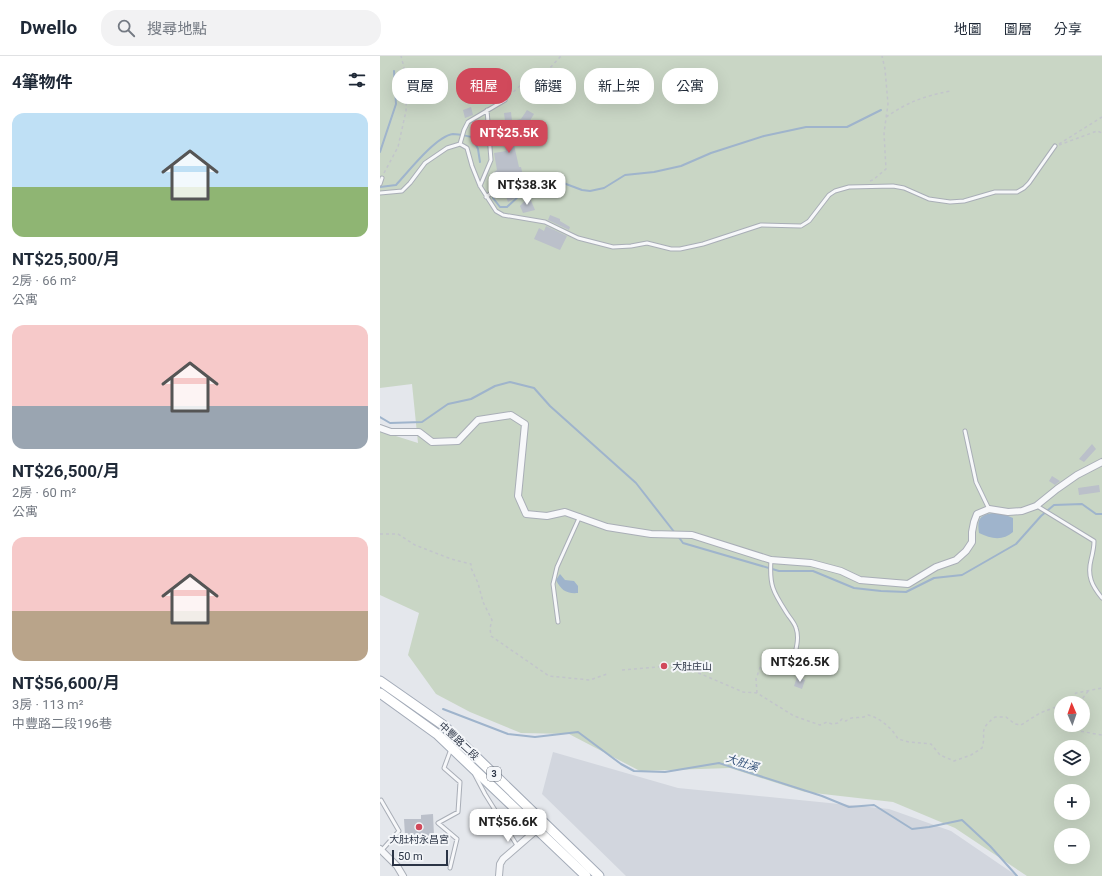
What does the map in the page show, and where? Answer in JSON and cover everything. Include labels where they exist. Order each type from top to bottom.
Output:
[{"type":"main road","name":"中豐路二段","points":[[380,681],[443,725],[600,876]]},
{"type":"main road","name":"中豐路二段","points":[[382,694],[423,723],[452,748],[586,876]]},
{"type":"street","points":[[380,428],[391,432],[419,432],[432,442],[458,441],[478,420],[511,415],[524,424],[518,496],[526,514],[547,516],[565,512],[607,526],[622,529],[651,534],[692,535],[771,560],[811,563],[841,571],[860,580],[908,584],[936,567],[956,560],[966,551],[972,542],[972,532],[977,514],[988,509],[1008,512],[1039,508],[1062,486],[1102,462]]},
{"type":"street","points":[[382,694],[389,687]]},
{"type":"street","points":[[499,876],[500,864],[502,860],[544,823]]},
{"type":"street","points":[[381,850],[397,866],[403,876]]},
{"type":"lane","points":[[460,144],[468,122],[498,104]]},
{"type":"lane","points":[[480,186],[490,160],[487,110]]},
{"type":"lane","points":[[380,192],[402,191],[410,184],[425,163],[446,148],[460,144],[467,148],[472,166],[486,197],[496,211],[503,215],[545,222],[578,238],[613,247],[631,246],[647,242],[672,249],[680,249],[703,244],[762,225],[802,226],[809,221],[829,195],[849,187],[893,186],[904,188],[929,199],[950,202],[964,201],[994,192],[1017,192],[1029,183],[1055,146]]},
{"type":"lane","points":[[380,184],[382,178]]},
{"type":"lane","points":[[486,197],[499,187]]},
{"type":"lane","points":[[965,431],[976,482],[988,509]]},
{"type":"lane","points":[[1039,508],[1094,541],[1089,575],[1095,589],[1102,598]]},
{"type":"lane","points":[[558,622],[553,584],[557,567],[580,516]]},
{"type":"lane","points":[[771,560],[771,584],[777,597],[796,628],[797,643],[793,662]]},
{"type":"lane","points":[[450,868],[457,839],[438,823],[458,812],[460,782],[444,768],[452,748]]},
{"type":"lane","points":[[471,766],[484,794],[518,847]]},
{"type":"lane","points":[[381,850],[399,831],[382,800]]},
{"type":"path","points":[[382,178],[398,147],[406,111],[406,79],[401,56]]},
{"type":"path","points":[[512,93],[524,82],[540,81],[561,56]]},
{"type":"path","points":[[867,182],[873,180],[886,169],[884,134],[888,104],[885,69],[882,56]]},
{"type":"path","points":[[886,117],[904,105],[924,96],[950,92]]},
{"type":"path","points":[[1055,146],[1102,117]]},
{"type":"path","points":[[1055,146],[1097,131],[1102,133]]},
{"type":"path","points":[[380,534],[398,534],[415,545],[451,559],[471,564],[471,568],[492,620],[490,628],[491,636],[549,676],[590,680],[607,674]]},
{"type":"path","points":[[757,693],[756,679],[761,666],[782,667],[793,662]]},
{"type":"path","points":[[622,670],[680,666],[743,692],[757,693],[794,716],[820,725],[827,722],[832,724],[838,723],[842,719],[846,721],[849,718],[864,718],[868,715],[872,716],[889,727],[898,739],[909,742],[930,744],[940,755],[954,761],[971,755],[982,748],[984,742],[984,729],[987,723],[995,717],[1006,717],[1016,724],[1021,725],[1040,713],[1054,708]]},
{"type":"path","points":[[1073,696],[1076,693],[1102,688]]},
{"type":"path","points":[[1085,696],[1090,690]]},
{"type":"path","points":[[1085,732],[1102,735]]},
{"type":"shaded area","points":[[553,752],[678,788],[889,809],[951,831],[1017,876],[626,876],[542,794]]},
{"type":"green space","points":[[380,56],[1102,56],[1102,876],[1027,876],[955,828],[893,802],[805,792],[730,768],[640,771],[569,734],[521,733],[470,712],[436,694],[408,655],[419,613],[380,595],[380,431],[418,443],[412,384],[380,388]]},
{"type":"water","points":[[993,513],[1003,514],[1013,518],[1013,532],[1001,538],[992,538],[979,533],[978,525],[980,519],[985,515]]},
{"type":"water","points":[[560,574],[565,580],[574,581],[578,586],[578,593],[570,593],[562,589],[556,580]]},
{"type":"building","points":[[471,107],[473,115],[465,118],[463,110]]},
{"type":"building","points":[[527,110],[534,114],[525,129],[520,126],[510,127],[519,167],[521,167],[523,176],[517,177],[521,188],[511,191],[515,198],[508,202],[502,186],[499,183],[498,184],[493,173],[497,170],[494,153],[506,151],[503,138],[493,140],[491,123],[505,121],[504,113],[511,112],[512,121],[521,119]]},
{"type":"building","points":[[529,196],[535,210],[523,213],[520,206]]},
{"type":"building","points":[[550,215],[560,219],[560,221],[570,227],[569,230],[548,220]]},
{"type":"building","points":[[546,226],[567,236],[560,250],[534,239],[539,228],[544,231]]},
{"type":"building","points":[[1092,444],[1096,449],[1084,462],[1079,459]]},
{"type":"building","points":[[1052,476],[1060,481],[1055,485],[1049,481]]},
{"type":"building","points":[[1099,485],[1100,492],[1079,495],[1078,488]]},
{"type":"building","points":[[797,677],[805,680],[802,689],[794,686]]},
{"type":"building","name":"大肚村永昌宮","points":[[433,814],[434,836],[423,836],[423,834],[405,835],[404,819],[421,819],[421,815]]},
{"type":"waterway","points":[[380,152],[396,104]]},
{"type":"waterway","points":[[493,198],[500,207],[507,207],[535,181],[542,179],[558,181],[582,190],[590,191],[604,188],[625,175],[654,172],[681,166],[711,153],[764,136],[806,127],[847,127],[881,110]]},
{"type":"waterway","points":[[380,187],[396,185],[431,148],[446,136],[453,134],[472,137],[478,149],[480,162]]},
{"type":"waterway","points":[[380,417],[390,423],[422,422],[448,404],[471,399],[495,386],[510,382],[534,388],[550,406],[636,483],[675,533]]},
{"type":"waterway","points":[[678,536],[683,543],[779,571],[813,571],[854,588],[906,592],[934,578],[962,575],[1016,544],[1041,516],[1054,505],[1082,504],[1096,514],[1102,514]]},
{"type":"waterway","name":"大肚溪","points":[[443,709],[508,734],[535,737],[578,732],[621,764],[634,771],[665,772],[719,763],[822,796],[849,807],[874,805],[912,829],[962,820],[990,846],[1017,876]]},
{"type":"place","name":"大肚庄山","points":[[664,666]]},
{"type":"place","name":"大肚村永昌宮","points":[[419,827]]}]
